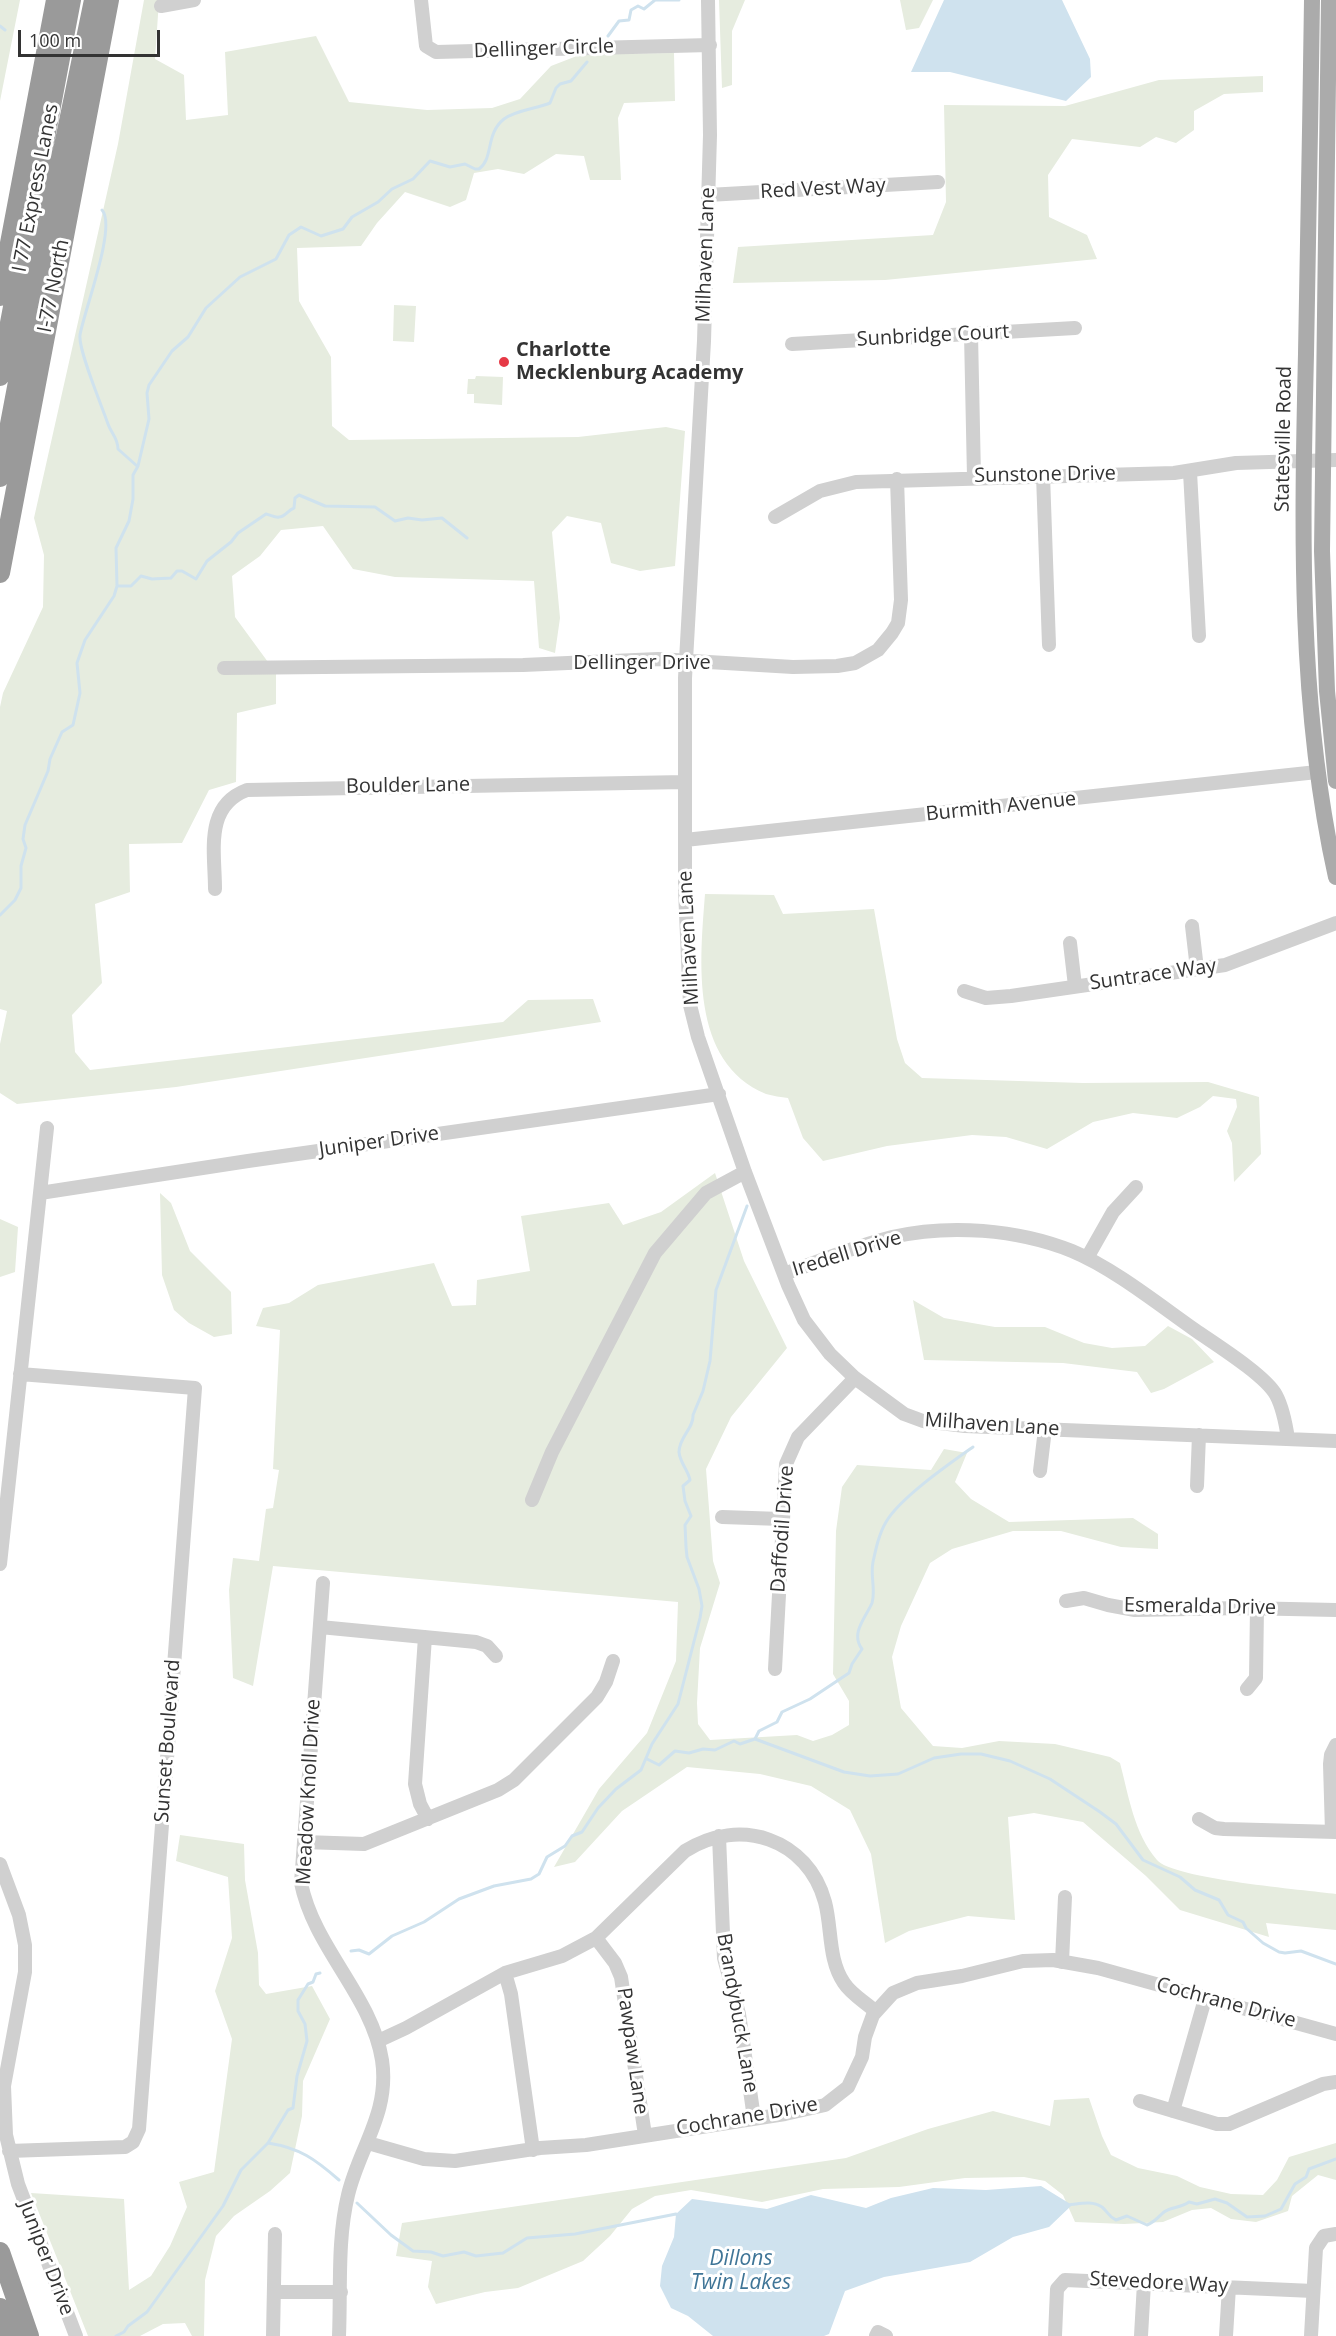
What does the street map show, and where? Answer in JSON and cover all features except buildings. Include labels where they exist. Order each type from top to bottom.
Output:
[{"type":"highway","points":[[0,296],[56,0]]},
{"type":"highway","name":"I 77 Express Lanes","points":[[0,376],[71,0]]},
{"type":"highway","name":"I 77 Express Lanes","points":[[0,477],[48,223],[94,0]]},
{"type":"highway","name":"I-77 North","points":[[0,573],[109,0]]},
{"type":"highway","points":[[0,2252],[29,2336]]},
{"type":"highway","points":[[0,2308],[9,2336]]},
{"type":"main road","name":"Statesville Road","points":[[1312,0],[1304,567],[1317,772],[1336,877]]},
{"type":"main road","name":"Statesville Road","points":[[1329,0],[1327,691],[1336,781]]},
{"type":"street","points":[[161,6],[194,0]]},
{"type":"street","name":"Dellinger Circle","points":[[421,0],[426,46],[436,52],[710,45]]},
{"type":"street","name":"Milhaven Lane","points":[[708,0],[710,45],[708,195],[702,372],[686,660],[685,840],[690,1005],[698,1037],[745,1172],[797,1306],[816,1338],[855,1378],[904,1414],[923,1421],[965,1426],[1045,1430],[1336,1441]]},
{"type":"street","name":"Red Vest Way","points":[[708,195],[938,182]]},
{"type":"street","name":"Sunbridge Court","points":[[792,344],[1075,328]]},
{"type":"street","points":[[971,334],[974,477]]},
{"type":"street","name":"Sunstone Drive","points":[[775,517],[803,499],[836,486],[856,482],[1190,472],[1236,463],[1329,460]]},
{"type":"street","points":[[1190,472],[1199,636]]},
{"type":"street","points":[[1043,475],[1049,645]]},
{"type":"street","name":"Dellinger Drive","points":[[224,668],[512,665],[658,659],[768,666],[837,666],[855,663],[878,650],[892,633],[900,612],[897,479]]},
{"type":"street","name":"Burmith Avenue","points":[[685,840],[1317,772]]},
{"type":"street","name":"Boulder Lane","points":[[215,889],[216,821],[229,799],[247,790],[685,782]]},
{"type":"street","name":"Suntrace Way","points":[[964,991],[986,998],[1197,969],[1235,962],[1336,923]]},
{"type":"street","points":[[1192,926],[1197,969]]},
{"type":"street","points":[[1070,943],[1076,986]]},
{"type":"street","name":"Juniper Drive","points":[[40,1193],[719,1094]]},
{"type":"street","points":[[0,1564],[47,1128]]},
{"type":"street","points":[[532,1500],[552,1452],[655,1253],[706,1193],[745,1172]]},
{"type":"street","points":[[1087,1258],[1113,1212],[1136,1187]]},
{"type":"street","name":"Iredell Drive","points":[[784,1274],[863,1245],[893,1237],[948,1230],[1011,1235],[1060,1247],[1087,1258],[1188,1325],[1270,1386],[1279,1401],[1288,1439]]},
{"type":"street","name":"Sunset Boulevard","points":[[9,2151],[125,2147],[133,2142],[139,2129],[195,1388],[20,1374]]},
{"type":"street","name":"Daffodil Drive","points":[[775,1669],[784,1471],[794,1444],[855,1378]]},
{"type":"street","points":[[1040,1472],[1045,1430]]},
{"type":"street","points":[[1197,1485],[1199,1436]]},
{"type":"street","points":[[722,1517],[782,1520]]},
{"type":"street","name":"Meadow Knoll Drive","points":[[323,1583],[301,1883],[310,1917],[369,2019],[378,2041],[382,2062],[383,2093],[368,2143],[348,2193],[344,2212],[339,2336]]},
{"type":"street","name":"Esmeralda Drive","points":[[1066,1601],[1084,1598],[1136,1610],[1257,1608],[1336,1610]]},
{"type":"street","points":[[1247,1689],[1256,1678],[1257,1608]]},
{"type":"street","points":[[320,1627],[476,1642],[487,1646],[496,1656]]},
{"type":"street","points":[[425,1637],[415,1784],[420,1804],[428,1819]]},
{"type":"street","points":[[304,1842],[364,1844],[498,1790],[514,1780],[597,1697],[606,1682],[613,1661]]},
{"type":"street","points":[[1199,1819],[1215,1828],[1224,1829],[1334,1832],[1330,1764],[1336,1745]]},
{"type":"street","points":[[378,2041],[505,1973],[562,1956],[596,1938],[686,1851],[699,1842],[736,1833],[761,1836],[800,1857],[823,1894],[837,1969],[844,1983],[875,2011]]},
{"type":"street","name":"Brandybuck Lane","points":[[719,1836],[724,1958],[739,2014],[754,2118]]},
{"type":"street","name":"Juniper Drive","points":[[0,1864],[19,1915],[25,1945],[25,1972],[4,2086],[4,2120],[18,2184],[76,2336]]},
{"type":"street","points":[[1062,1962],[1065,1897]]},
{"type":"street","name":"Pawpaw Lane","points":[[596,1938],[615,1963],[621,1977],[645,2135]]},
{"type":"street","name":"Cochrane Drive","points":[[368,2143],[410,2156],[438,2161],[455,2161],[563,2148],[803,2111],[825,2105],[848,2087],[856,2074],[862,2057],[865,2037],[875,2011],[893,1993],[917,1983],[962,1976],[1023,1961],[1062,1962],[1124,1975],[1336,2034]]},
{"type":"street","points":[[505,1973],[511,1994],[533,2150]]},
{"type":"street","points":[[1173,2111],[1205,1999]]},
{"type":"street","points":[[1140,2102],[1217,2124],[1229,2124],[1323,2084],[1336,2082]]},
{"type":"street","points":[[273,2336],[275,2234]]},
{"type":"street","points":[[1311,2336],[1316,2248],[1324,2236],[1336,2234]]},
{"type":"street","name":"Stevedore Way","points":[[1055,2336],[1057,2289],[1065,2280],[1313,2290]]},
{"type":"street","points":[[1141,2336],[1144,2283]]},
{"type":"street","points":[[1226,2336],[1229,2287]]},
{"type":"street","points":[[274,2292],[341,2292]]},
{"type":"street","points":[[876,2336],[878,2332],[886,2336]]},
{"type":"shaded area","points":[[0,0],[20,0],[0,101]]},
{"type":"shaded area","points":[[144,0],[159,0],[155,59],[184,75],[186,120],[228,115],[225,52],[316,36],[349,102],[427,110],[492,108],[520,99],[551,66],[582,54],[674,53],[675,101],[624,103],[618,118],[621,180],[590,180],[584,156],[556,154],[524,174],[498,169],[474,173],[466,200],[450,207],[405,192],[377,223],[361,246],[297,248],[299,301],[331,357],[332,426],[349,440],[578,437],[666,427],[685,431],[675,566],[640,571],[611,563],[601,523],[567,516],[552,532],[560,618],[555,653],[539,648],[534,581],[395,577],[353,569],[323,526],[281,530],[260,556],[232,576],[235,617],[276,673],[276,704],[237,713],[236,782],[209,790],[182,843],[129,844],[130,892],[95,904],[102,983],[72,1015],[75,1052],[90,1070],[503,1022],[528,1000],[593,999],[601,1022],[176,1087],[17,1104],[0,1093],[0,1044],[7,1011],[0,1009],[0,707],[3,693],[43,607],[44,555],[34,518],[118,144]]},
{"type":"shaded area","points":[[719,0],[745,0],[732,31],[732,85],[722,88]]},
{"type":"shaded area","points":[[900,0],[933,0],[919,28],[906,30]]},
{"type":"shaded area","points":[[1263,76],[1263,92],[1224,94],[1194,111],[1194,130],[1176,143],[1156,137],[1140,147],[1072,139],[1048,175],[1049,217],[1087,235],[1097,259],[885,280],[733,283],[738,247],[933,235],[946,202],[944,105],[1065,106],[1159,80]]},
{"type":"shaded area","points":[[394,305],[416,306],[414,342],[393,341]]},
{"type":"shaded area","points":[[476,376],[503,377],[502,405],[474,403],[474,394],[467,394],[468,379],[475,379]]},
{"type":"shaded area","points":[[705,894],[774,895],[783,914],[874,909],[897,1039],[905,1063],[922,1078],[1083,1083],[1208,1082],[1259,1097],[1261,1154],[1234,1182],[1232,1143],[1227,1131],[1237,1107],[1236,1099],[1213,1096],[1200,1107],[1177,1118],[1133,1113],[1093,1122],[1047,1149],[1006,1137],[972,1135],[887,1146],[823,1161],[803,1138],[788,1098],[766,1094],[741,1079],[723,1059],[712,1034],[705,1007],[702,949]]},
{"type":"shaded area","points":[[715,1173],[744,1261],[787,1348],[731,1417],[706,1469],[713,1561],[720,1583],[700,1648],[697,1703],[698,1724],[710,1740],[797,1735],[813,1741],[832,1735],[849,1725],[849,1701],[833,1674],[836,1531],[842,1487],[857,1465],[931,1470],[944,1449],[967,1453],[955,1482],[971,1499],[1009,1522],[1133,1518],[1158,1534],[1158,1549],[1121,1547],[1061,1531],[1013,1531],[952,1549],[930,1563],[901,1626],[892,1657],[901,1708],[933,1746],[962,1748],[999,1741],[1055,1744],[1110,1757],[1120,1763],[1138,1826],[1157,1860],[1168,1867],[1213,1878],[1336,1894],[1336,1930],[1266,1923],[1269,1937],[1180,1910],[1146,1876],[1083,1822],[1034,1813],[1008,1817],[1015,1920],[968,1916],[909,1931],[885,1943],[871,1854],[850,1810],[811,1786],[760,1774],[687,1767],[622,1811],[575,1862],[554,1867],[599,1789],[647,1733],[676,1661],[678,1602],[273,1566],[253,1686],[233,1678],[229,1590],[233,1558],[259,1561],[266,1509],[273,1508],[279,1470],[273,1469],[280,1330],[256,1326],[263,1308],[289,1303],[318,1285],[434,1263],[452,1306],[476,1305],[477,1280],[530,1271],[521,1216],[609,1203],[623,1225],[661,1212]]},
{"type":"shaded area","points":[[160,1193],[171,1203],[190,1251],[231,1292],[232,1334],[214,1337],[189,1323],[174,1310],[162,1275]]},
{"type":"shaded area","points":[[0,1219],[18,1227],[15,1272],[0,1277]]},
{"type":"shaded area","points":[[913,1300],[944,1318],[995,1327],[1045,1327],[1084,1343],[1112,1348],[1145,1346],[1168,1326],[1192,1339],[1214,1362],[1164,1389],[1151,1393],[1137,1372],[1063,1363],[924,1360]]},
{"type":"shaded area","points":[[180,1835],[244,1844],[245,1880],[258,1953],[259,1985],[266,1994],[312,1986],[330,2019],[303,2081],[302,2116],[290,2173],[270,2191],[234,2216],[216,2236],[205,2280],[204,2336],[192,2336],[185,2323],[163,2324],[140,2336],[88,2336],[31,2193],[124,2199],[129,2290],[151,2276],[170,2246],[187,2207],[179,2182],[214,2172],[232,2039],[215,1991],[232,1938],[228,1877],[176,1861]]},
{"type":"shaded area","points":[[1089,2098],[1111,2155],[1138,2168],[1177,2176],[1200,2187],[1231,2194],[1263,2195],[1277,2180],[1289,2157],[1336,2143],[1336,2180],[1318,2175],[1292,2196],[1288,2211],[1256,2222],[1231,2219],[1211,2208],[1192,2210],[1163,2222],[1124,2224],[1075,2222],[1063,2195],[1045,2181],[1024,2177],[965,2178],[899,2187],[823,2189],[762,2202],[691,2190],[655,2196],[632,2209],[610,2236],[583,2261],[518,2288],[485,2292],[436,2304],[428,2287],[432,2261],[396,2256],[402,2223],[846,2158],[928,2129],[993,2111],[1050,2126],[1054,2100]]},
{"type":"water","points":[[944,0],[1062,0],[1090,59],[1091,77],[1066,101],[950,72],[911,72]]},
{"type":"water","name":"Dillons Twin Lakes","points":[[1041,2186],[1072,2205],[1049,2227],[1013,2237],[970,2262],[884,2277],[845,2291],[829,2334],[824,2336],[713,2336],[688,2316],[671,2308],[660,2286],[662,2266],[674,2237],[676,2214],[692,2199],[767,2209],[811,2195],[866,2208],[891,2198],[933,2188],[986,2190]]},
{"type":"waterway","points":[[608,36],[619,21],[629,20],[631,10],[638,6],[644,9],[655,0],[679,0]]},
{"type":"waterway","points":[[0,26],[5,30]]},
{"type":"waterway","points":[[0,915],[15,900],[21,888],[21,866],[26,848],[23,839],[25,825],[62,732],[73,725],[80,693],[77,663],[85,640],[114,596],[117,586],[116,548],[129,521],[133,499],[133,475],[138,466],[149,419],[147,393],[149,385],[172,351],[188,337],[206,308],[240,277],[276,259],[289,235],[301,227],[321,236],[343,229],[352,217],[378,202],[392,189],[413,179],[430,161],[450,167],[465,164],[479,169],[487,159],[494,132],[504,119],[550,103],[556,88],[560,84],[571,81],[587,62]]},
{"type":"waterway","points":[[102,210],[106,219],[103,250],[80,342],[118,449],[137,466]]},
{"type":"waterway","points":[[117,586],[131,586],[141,576],[152,579],[171,578],[177,571],[182,571],[196,579],[207,561],[231,542],[238,533],[266,514],[276,517],[283,516],[294,508],[295,498],[299,495],[325,506],[375,507],[395,521],[408,518],[422,520],[442,518],[467,538]]},
{"type":"waterway","points":[[351,1951],[359,1950],[369,1954],[392,1936],[424,1922],[459,1899],[494,1886],[531,1879],[539,1874],[547,1857],[565,1846],[572,1836],[582,1832],[598,1808],[616,1789],[641,1770],[652,1744],[678,1704],[702,1606],[699,1589],[687,1557],[685,1525],[691,1516],[685,1501],[683,1486],[690,1480],[679,1452],[703,1391],[710,1361],[716,1290],[747,1206]]},
{"type":"waterway","points":[[647,1759],[659,1765],[675,1751],[689,1753],[703,1749],[715,1750],[734,1741],[740,1744],[755,1739],[759,1731],[777,1722],[782,1712],[810,1699],[849,1673],[862,1649],[858,1631],[872,1603],[873,1562],[886,1522],[913,1492],[973,1447]]},
{"type":"waterway","points":[[755,1739],[844,1772],[870,1776],[898,1774],[934,1758],[961,1754],[981,1754],[1010,1761],[1050,1779],[1100,1812],[1116,1824],[1143,1860],[1180,1877],[1195,1890],[1219,1900],[1228,1915],[1243,1922],[1246,1928],[1263,1943],[1279,1952],[1301,1951],[1336,1964]]},
{"type":"waterway","points":[[116,2336],[147,2312],[223,2206],[241,2170],[268,2143],[288,2110],[293,2108],[297,2076],[307,2041],[305,2024],[298,2011],[298,2000],[308,1984],[313,1982],[316,1974],[320,1973]]},
{"type":"waterway","points":[[268,2143],[298,2151],[339,2180]]},
{"type":"waterway","points":[[1068,2205],[1094,2204],[1102,2207],[1116,2220],[1127,2216],[1147,2225],[1170,2209],[1189,2202],[1197,2204],[1215,2199],[1227,2203],[1247,2217],[1265,2216],[1281,2209],[1295,2184],[1306,2177],[1309,2169],[1336,2159]]},
{"type":"waterway","points":[[357,2203],[391,2235],[413,2251],[431,2252],[443,2256],[464,2252],[476,2256],[503,2253],[527,2238],[575,2234],[676,2214],[679,2216]]},
{"type":"place","name":"Charlotte Mecklenburg Academy","points":[[504,362]]}]
